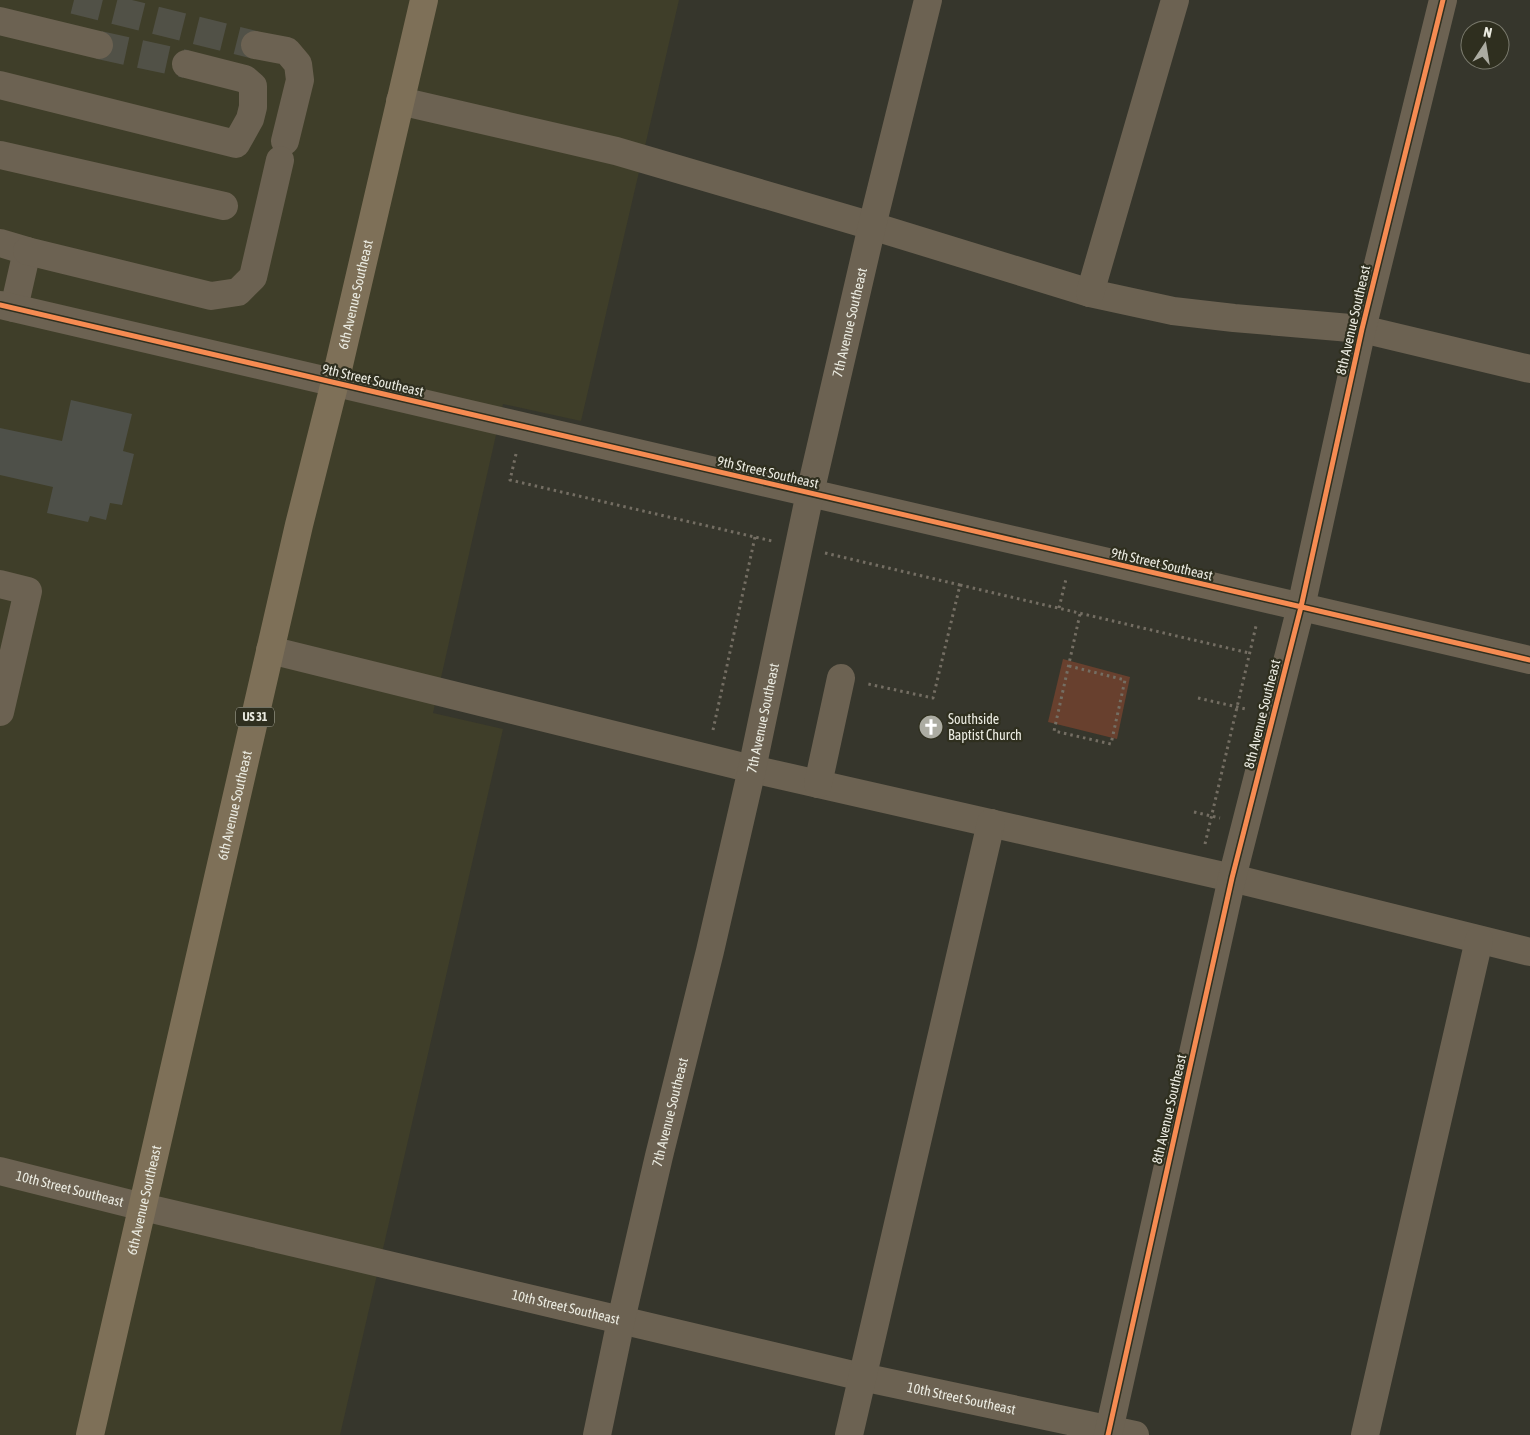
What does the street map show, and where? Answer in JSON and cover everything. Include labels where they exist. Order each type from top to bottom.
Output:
[{"type":"main road","name":"6th Avenue Southeast","points":[[90,1435],[299,525],[335,382],[424,0]]},
{"type":"street","name":"7th Avenue Southeast","points":[[597,1435],[621,1320],[659,1156],[710,951],[752,769],[810,493],[872,226],[928,0]]},
{"type":"street","points":[[1090,293],[1174,0]]},
{"type":"street","name":"8th Avenue Southeast","points":[[1117,1433],[1232,878],[1301,607],[1362,329],[1443,0]]},
{"type":"street","points":[[0,21],[99,45]]},
{"type":"street","points":[[0,243],[211,296],[238,292],[252,278],[300,80],[298,64],[287,51],[255,45]]},
{"type":"street","points":[[0,85],[236,144],[250,119],[253,107],[253,86],[245,79],[186,64]]},
{"type":"street","points":[[400,101],[616,151],[872,226],[1090,293],[1173,311],[1362,329],[1530,368]]},
{"type":"street","points":[[253,107],[286,139]]},
{"type":"street","points":[[0,155],[224,206]]},
{"type":"street","points":[[7,306],[27,251]]},
{"type":"street","name":"9th Street Southeast","points":[[7,306],[1530,660]]},
{"type":"street","points":[[0,584],[28,591],[0,712]]},
{"type":"street","points":[[270,650],[752,769],[1199,870],[1530,952]]},
{"type":"street","points":[[818,784],[841,678]]},
{"type":"street","points":[[850,1435],[991,823]]},
{"type":"street","points":[[1365,1435],[1479,940]]},
{"type":"street","name":"10th Street Southeast","points":[[0,1171],[143,1207],[862,1377],[1117,1433]]},
{"type":"path","points":[[522,426],[510,480],[1249,653]]},
{"type":"path","points":[[707,758],[755,537]]},
{"type":"path","points":[[841,678],[932,698],[960,585]]},
{"type":"path","points":[[1199,870],[1262,598]]},
{"type":"path","points":[[1069,666],[1125,680],[1111,744],[1054,731],[1080,614]]},
{"type":"path","points":[[1198,698],[1273,716]]},
{"type":"shaded area","points":[[0,0],[679,0],[581,421],[503,404],[433,713],[503,729],[340,1435],[0,1435]]},
{"type":"shaded area","points":[[1063,659],[1130,677],[1117,739],[1048,722]]},
{"type":"building","points":[[71,400],[132,414],[123,451],[134,454],[122,505],[110,503],[106,520],[90,516],[88,522],[47,513],[53,487],[0,475],[0,428],[62,441]]},
{"type":"tunnel","points":[[74,0],[255,45]]},
{"type":"tunnel","points":[[99,45],[186,64]]},
{"type":"cycle path","points":[[1108,1435],[1232,878],[1301,607],[1362,329],[1443,0]]},
{"type":"cycle path","points":[[0,305],[1530,660]]},
{"type":"place","name":"Southside Baptist Church","points":[[931,727]]}]
